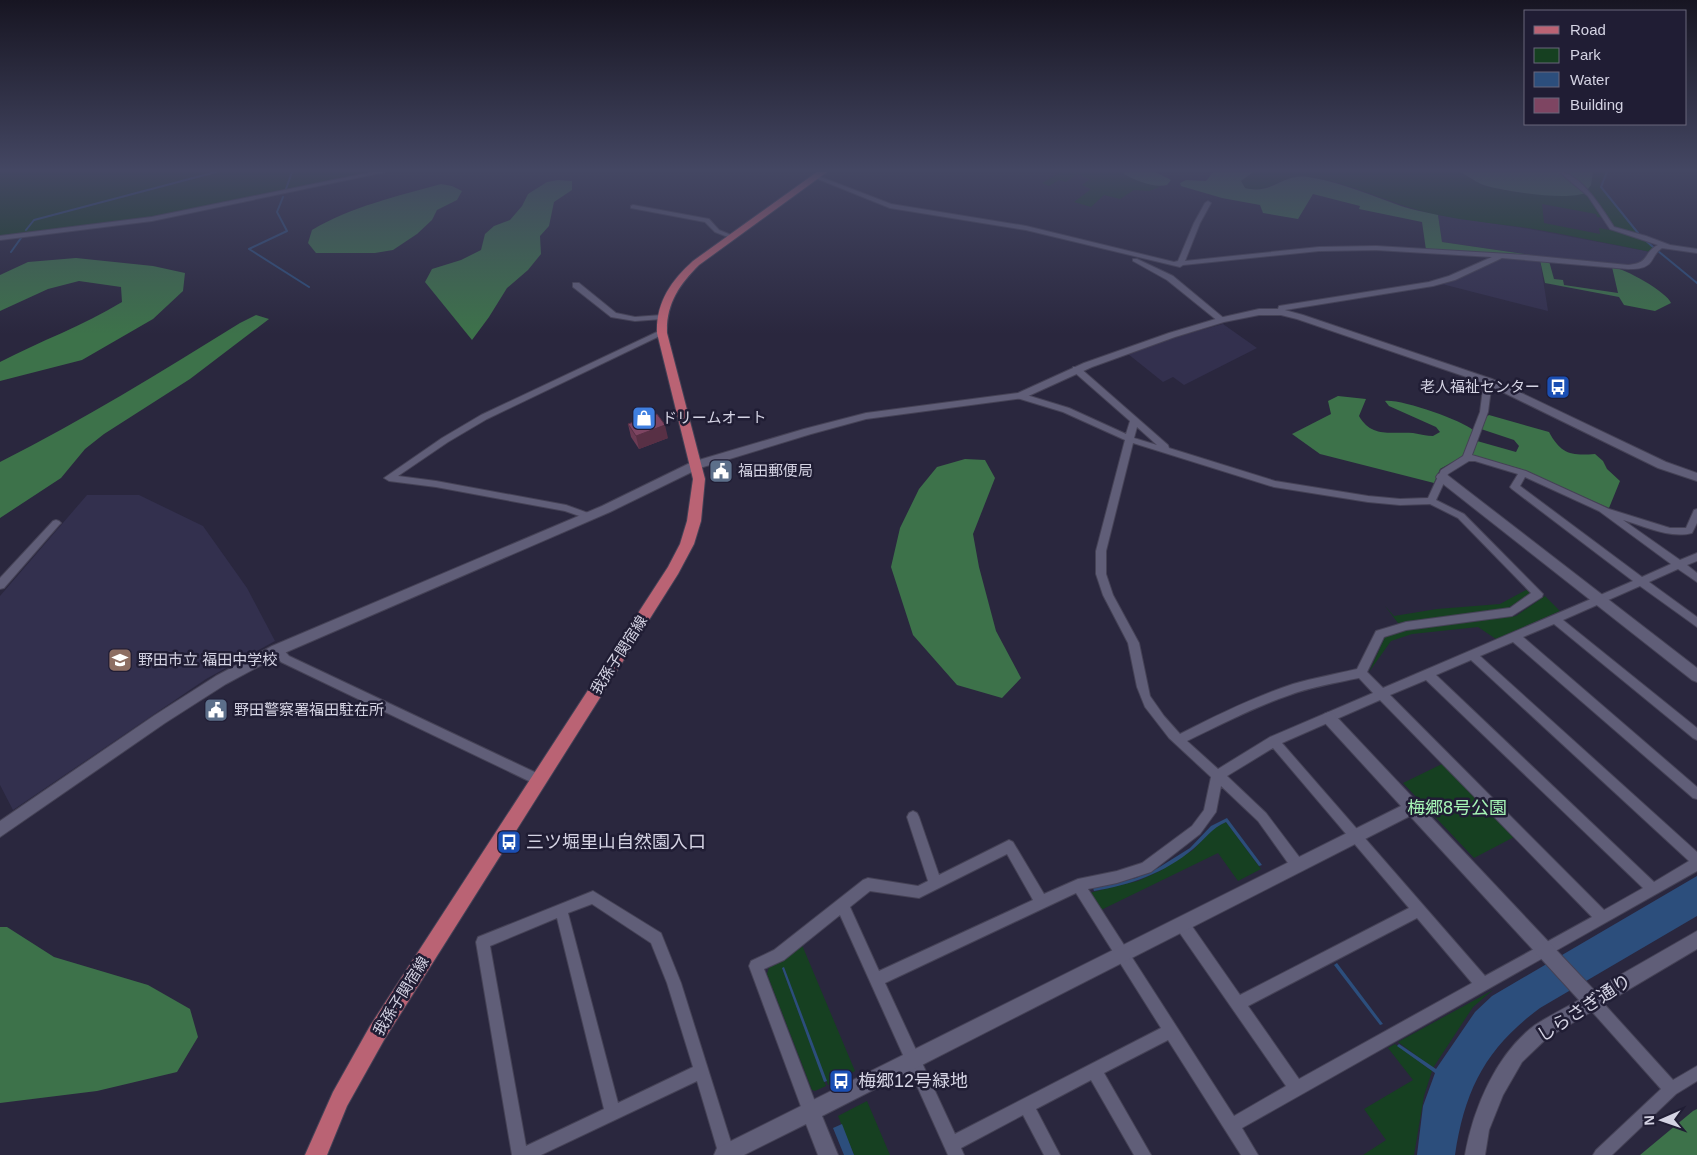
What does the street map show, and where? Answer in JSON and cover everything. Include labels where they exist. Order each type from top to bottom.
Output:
[{"type":"main road","name":"我孫子関宿線","points":[[316,1155],[340,1098],[377,1033],[673,570],[687,544],[697,508],[699,479],[662,333],[662,318],[668,296],[683,276],[696,263],[748,226]]},
{"type":"street","points":[[0,238],[97,226]]},
{"type":"street","points":[[712,226],[717,231],[733,237]]},
{"type":"street","points":[[1013,226],[1159,262],[1180,264],[1318,249],[1376,248],[1628,267],[1646,264],[1656,249],[1668,246]]},
{"type":"street","points":[[1180,264],[1196,226]]},
{"type":"street","points":[[1611,226],[1612,228],[1644,236],[1668,246],[1697,251]]},
{"type":"street","points":[[1123,253],[1170,278],[1222,320]]},
{"type":"street","points":[[1281,312],[1282,308],[1430,284],[1452,278],[1500,256]]},
{"type":"street","points":[[576,285],[614,315],[635,319],[662,318]]},
{"type":"street","points":[[0,830],[160,718],[220,680],[277,650],[588,516],[696,465],[858,418],[1020,396],[1051,383],[1076,369],[1172,335],[1251,313],[1281,312],[1309,320],[1488,381],[1662,465],[1697,477]]},
{"type":"street","points":[[588,516],[566,508],[436,484],[389,478],[445,440],[484,417],[662,333]]},
{"type":"street","points":[[1076,369],[1170,451]]},
{"type":"street","points":[[1467,458],[1484,412],[1488,381]]},
{"type":"street","points":[[1020,396],[1066,410],[1129,439],[1274,484],[1368,499],[1400,502],[1431,501],[1461,516],[1538,594],[1512,612],[1406,626],[1380,634],[1361,673]]},
{"type":"street","points":[[1134,421],[1101,551],[1100,568],[1109,598],[1134,643],[1143,693],[1160,718],[1180,739],[1262,817],[1298,866]]},
{"type":"street","points":[[1431,501],[1444,472],[1467,458],[1475,458],[1523,474],[1602,509],[1670,531],[1689,531],[1697,512]]},
{"type":"street","points":[[1523,474],[1515,487],[1697,623]]},
{"type":"street","points":[[1442,477],[1697,676]]},
{"type":"street","points":[[1602,509],[1697,578]]},
{"type":"street","points":[[0,585],[56,523]]},
{"type":"street","points":[[876,980],[1078,884],[1146,868],[1196,830],[1210,812],[1217,776],[1274,741],[1697,557]]},
{"type":"street","points":[[1555,619],[1697,736]]},
{"type":"street","points":[[1514,636],[1697,794]]},
{"type":"street","points":[[277,650],[285,659],[539,780]]},
{"type":"street","points":[[1231,1126],[1483,985],[1549,955],[1603,918],[1653,890],[1697,862],[1472,656]]},
{"type":"street","points":[[1180,739],[1272,696],[1361,673]]},
{"type":"street","points":[[1361,673],[1603,918]]},
{"type":"street","points":[[1428,675],[1653,890]]},
{"type":"street","points":[[1330,718],[1671,1089]]},
{"type":"street","points":[[1274,741],[1483,985]]},
{"type":"street","points":[[520,1155],[483,942],[593,897],[656,938],[674,983],[726,1154],[1412,808]]},
{"type":"street","points":[[913,817],[935,883]]},
{"type":"street","points":[[828,1155],[756,966],[779,955],[868,884],[919,892],[1009,846],[1041,901]]},
{"type":"street","points":[[1078,884],[1250,1155]]},
{"type":"street","points":[[842,905],[954,1150],[1027,1107],[1170,1031]]},
{"type":"street","points":[[561,910],[613,1113]]},
{"type":"street","points":[[1238,1004],[1418,910]]},
{"type":"street","points":[[1182,924],[1296,1088]]},
{"type":"street","name":"しらさぎ通り","points":[[1475,1155],[1479,1130],[1489,1105],[1496,1089],[1516,1056],[1541,1032],[1586,995],[1697,939]]},
{"type":"street","points":[[524,1155],[701,1072]]},
{"type":"street","points":[[1095,1072],[1143,1155]]},
{"type":"street","points":[[1600,1155],[1671,1089],[1697,1073]]},
{"type":"street","points":[[1027,1107],[1052,1155]]},
{"type":"shaded area","points":[[1440,226],[1509,226],[1651,252],[1646,260],[1630,266],[1544,257],[1442,242]]},
{"type":"shaded area","points":[[1505,258],[1540,260],[1548,311],[1438,283]]},
{"type":"shaded area","points":[[1223,324],[1257,348],[1184,385],[1173,377],[1163,382],[1128,354],[1179,336]]},
{"type":"shaded area","name":"野田市立 福田中学校","points":[[87,495],[139,495],[203,526],[247,588],[275,641],[206,679],[13,810],[0,785],[0,596]]},
{"type":"green space","points":[[0,226],[88,226],[87,226],[0,236]]},
{"type":"green space","points":[[320,226],[426,226],[393,250],[375,253],[316,253],[308,243],[312,230]]},
{"type":"green space","points":[[494,226],[549,226],[540,236],[541,254],[528,270],[507,288],[472,340],[425,282],[432,269],[461,260],[481,250],[485,234]]},
{"type":"green space","points":[[1423,226],[1440,226],[1442,242],[1544,257],[1426,250]]},
{"type":"green space","points":[[1511,226],[1559,226],[1600,234],[1599,228],[1641,236],[1654,249],[1651,252]]},
{"type":"green space","points":[[1631,226],[1638,234],[1612,227]]},
{"type":"green space","points":[[76,258],[153,266],[185,273],[183,291],[153,319],[82,360],[0,381],[0,362],[92,319],[122,302],[121,287],[79,281],[48,289],[0,311],[0,275],[28,262]]},
{"type":"green space","points":[[1540,260],[1549,261],[1554,279],[1563,280],[1564,285],[1618,293],[1612,267],[1618,268],[1654,287],[1668,298],[1671,303],[1655,311],[1624,305],[1619,297],[1545,283]]},
{"type":"green space","points":[[256,315],[269,319],[190,379],[104,434],[85,449],[61,478],[0,518],[0,462],[92,412]]},
{"type":"green space","points":[[1338,396],[1366,399],[1359,416],[1370,428],[1377,431],[1433,436],[1440,432],[1436,427],[1389,406],[1385,401],[1404,403],[1456,421],[1473,430],[1465,455],[1440,469],[1434,483],[1320,454],[1292,434],[1331,414],[1328,401]]},
{"type":"green space","points":[[1489,415],[1549,432],[1562,449],[1573,454],[1595,454],[1620,481],[1609,508],[1521,469],[1472,455],[1477,441],[1516,452],[1519,446],[1514,440],[1481,429],[1486,417]]},
{"type":"green space","points":[[965,459],[985,460],[995,478],[973,534],[979,567],[996,631],[1021,678],[1002,698],[957,685],[913,635],[891,567],[900,528],[919,489],[937,467]]},
{"type":"green space","points":[[1528,589],[1530,594],[1508,608],[1398,623],[1385,606],[1394,616],[1437,609],[1500,604]]},
{"type":"green space","points":[[1545,596],[1560,611],[1496,639],[1478,627],[1412,634],[1391,641],[1369,672],[1385,637],[1408,630],[1516,616]]},
{"type":"green space","name":"梅郷8号公園","points":[[1444,763],[1516,836],[1474,858],[1403,783]]},
{"type":"green space","points":[[1226,822],[1261,869],[1238,881],[1218,853],[1101,910],[1089,893],[1138,881],[1160,871],[1193,850],[1214,828]]},
{"type":"green space","points":[[0,927],[7,927],[54,957],[148,985],[190,1009],[198,1037],[177,1072],[97,1091],[0,1103]]},
{"type":"green space","points":[[802,945],[855,1071],[828,1085],[784,968],[782,968],[826,1086],[815,1091],[812,1090],[767,974],[769,967],[783,960]]},
{"type":"green space","points":[[1493,990],[1473,1007],[1433,1068],[1398,1042]]},
{"type":"green space","points":[[1395,1044],[1432,1071],[1424,1096],[1414,1155],[1363,1155],[1386,1140],[1364,1109],[1413,1080],[1388,1048]]},
{"type":"green space","points":[[867,1101],[890,1155],[854,1155],[838,1116]]},
{"type":"green space","points":[[1697,1109],[1697,1155],[1640,1155],[1693,1111]]},
{"type":"water","points":[[1227,818],[1262,865],[1259,866],[1226,822],[1221,824],[1171,865],[1146,877],[1094,891],[1093,888],[1136,878],[1158,868],[1190,848],[1211,826]]},
{"type":"water","points":[[1697,876],[1697,916],[1540,1008],[1521,1023],[1492,1055],[1472,1090],[1459,1131],[1455,1155],[1417,1155],[1423,1106],[1435,1073],[1397,1046],[1399,1044],[1436,1069],[1475,1012],[1492,996]]},
{"type":"water","points":[[1337,963],[1383,1024],[1380,1025],[1334,965]]},
{"type":"water","points":[[784,967],[827,1081],[824,1082],[782,968]]},
{"type":"water","points":[[842,1124],[854,1155],[844,1155],[833,1128]]},
{"type":"building","points":[[657,414],[665,425],[636,436],[628,424]]},
{"type":"waterway","points":[[26,230],[29,226]]},
{"type":"waterway","points":[[284,226],[287,231],[249,249],[309,287]]},
{"type":"waterway","points":[[1632,226],[1638,233]]},
{"type":"waterway","points":[[11,252],[21,238]]},
{"type":"waterway","points":[[1644,239],[1653,247]]},
{"type":"waterway","points":[[1658,251],[1697,283]]},
{"type":"place","name":"老人福祉センター","points":[[1558,387]]},
{"type":"place","name":"ドリームオート","points":[[644,418]]},
{"type":"place","name":"福田郵便局","points":[[721,471]]},
{"type":"place","name":"野田市立 福田中学校","points":[[120,660]]},
{"type":"place","name":"野田警察署福田駐在所","points":[[216,710]]},
{"type":"place","name":"三ツ堀里山自然園入口","points":[[509,842]]},
{"type":"place","name":"梅郷12号緑地","points":[[841,1081]]}]
